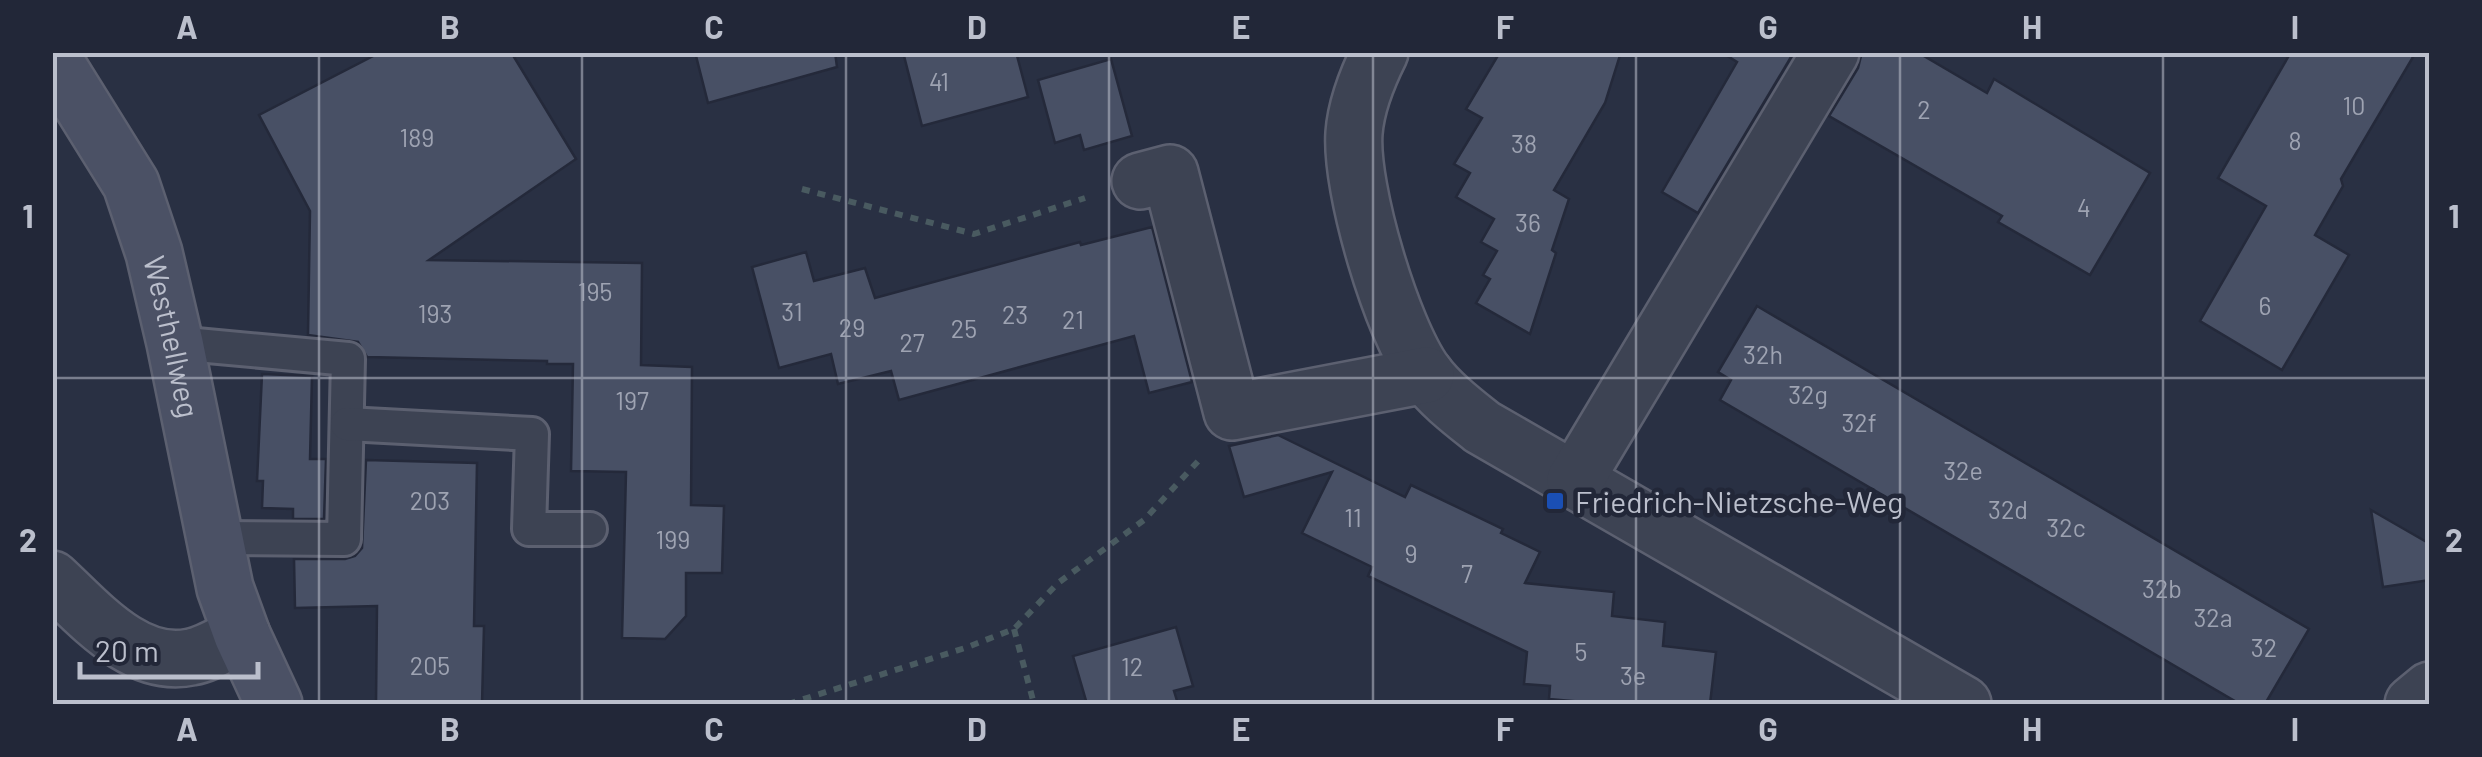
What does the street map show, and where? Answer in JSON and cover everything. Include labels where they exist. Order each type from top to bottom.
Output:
[{"type":"street","points":[[1380,52],[1369,74],[1354,133],[1360,191],[1384,288],[1404,339],[1426,375],[1450,402],[1482,426],[1963,704]]},
{"type":"street","points":[[1575,480],[1831,52]]},
{"type":"street","name":"Westhellweg","points":[[52,57],[131,184],[154,253],[175,343],[225,588],[242,636],[274,704]]},
{"type":"street","points":[[1140,181],[1170,173],[1232,412],[1426,375]]},
{"type":"street","points":[[52,579],[108,630],[151,656],[190,658],[242,636]]},
{"type":"street","points":[[2414,704],[2430,690]]},
{"type":"lane","points":[[175,343],[348,358],[344,540],[214,538]]},
{"type":"lane","points":[[347,424],[532,434],[529,529],[590,528]]},
{"type":"path","points":[[802,190],[974,234],[1140,181]]},
{"type":"path","points":[[788,704],[1014,629],[1058,583],[1144,520],[1197,464],[1232,412]]},
{"type":"path","points":[[1014,629],[1034,704]]},
{"type":"building","points":[[381,52],[511,52],[576,159],[429,260],[642,263],[641,365],[692,367],[691,505],[724,506],[722,573],[686,573],[686,616],[665,639],[622,638],[626,472],[571,471],[573,364],[367,357],[358,342],[308,335],[310,211],[259,115]]},
{"type":"building","points":[[695,52],[835,52],[837,67],[708,103]]},
{"type":"building","points":[[903,52],[1016,52],[1028,97],[922,126]]},
{"type":"building","points":[[1500,52],[1621,52],[1605,103],[1554,190],[1569,199],[1530,334],[1476,303],[1490,279],[1483,275],[1497,251],[1481,242],[1494,219],[1456,197],[1470,173],[1454,164],[1482,118],[1466,109]]},
{"type":"building","points":[[1721,52],[1794,52],[1698,213],[1662,192],[1737,62]]},
{"type":"building","points":[[1862,52],[1917,52],[1987,93],[1994,79],[2150,173],[2090,275],[1998,222],[2002,216],[1829,116],[1858,68]]},
{"type":"building","points":[[2291,52],[2416,52],[2341,179],[2343,186],[2315,235],[2349,255],[2282,370],[2200,321],[2266,206],[2218,178]]},
{"type":"building","points":[[1111,59],[1132,136],[1084,150],[1080,135],[1055,143],[1038,80]]},
{"type":"building","points":[[1152,227],[1192,382],[1149,393],[1134,336],[899,400],[891,371],[838,384],[831,354],[779,368],[752,267],[806,252],[814,281],[865,268],[875,298],[1080,242],[1081,245]]},
{"type":"building","points":[[1757,306],[2309,629],[2265,704],[2240,704],[1720,400],[1731,380],[1718,372]]},
{"type":"building","points":[[262,374],[312,376],[310,459],[326,459],[324,519],[293,519],[293,509],[262,508],[263,481],[257,481]]},
{"type":"building","points":[[1278,435],[1405,497],[1411,485],[1503,529],[1501,533],[1540,552],[1525,583],[1614,592],[1612,616],[1665,622],[1663,646],[1716,652],[1710,704],[1606,704],[1549,699],[1550,686],[1524,684],[1527,652],[1368,576],[1372,567],[1302,533],[1332,472],[1244,497],[1229,446]]},
{"type":"building","points":[[366,460],[477,463],[474,626],[484,626],[482,704],[376,704],[377,606],[295,608],[294,559],[345,559],[362,548]]},
{"type":"building","points":[[2371,510],[2430,544],[2430,580],[2383,587]]},
{"type":"building","points":[[1176,627],[1193,686],[1174,691],[1178,704],[1087,704],[1073,656]]},
{"type":"place","name":"Friedrich-Nietzsche-Weg","points":[[1555,501]]}]
